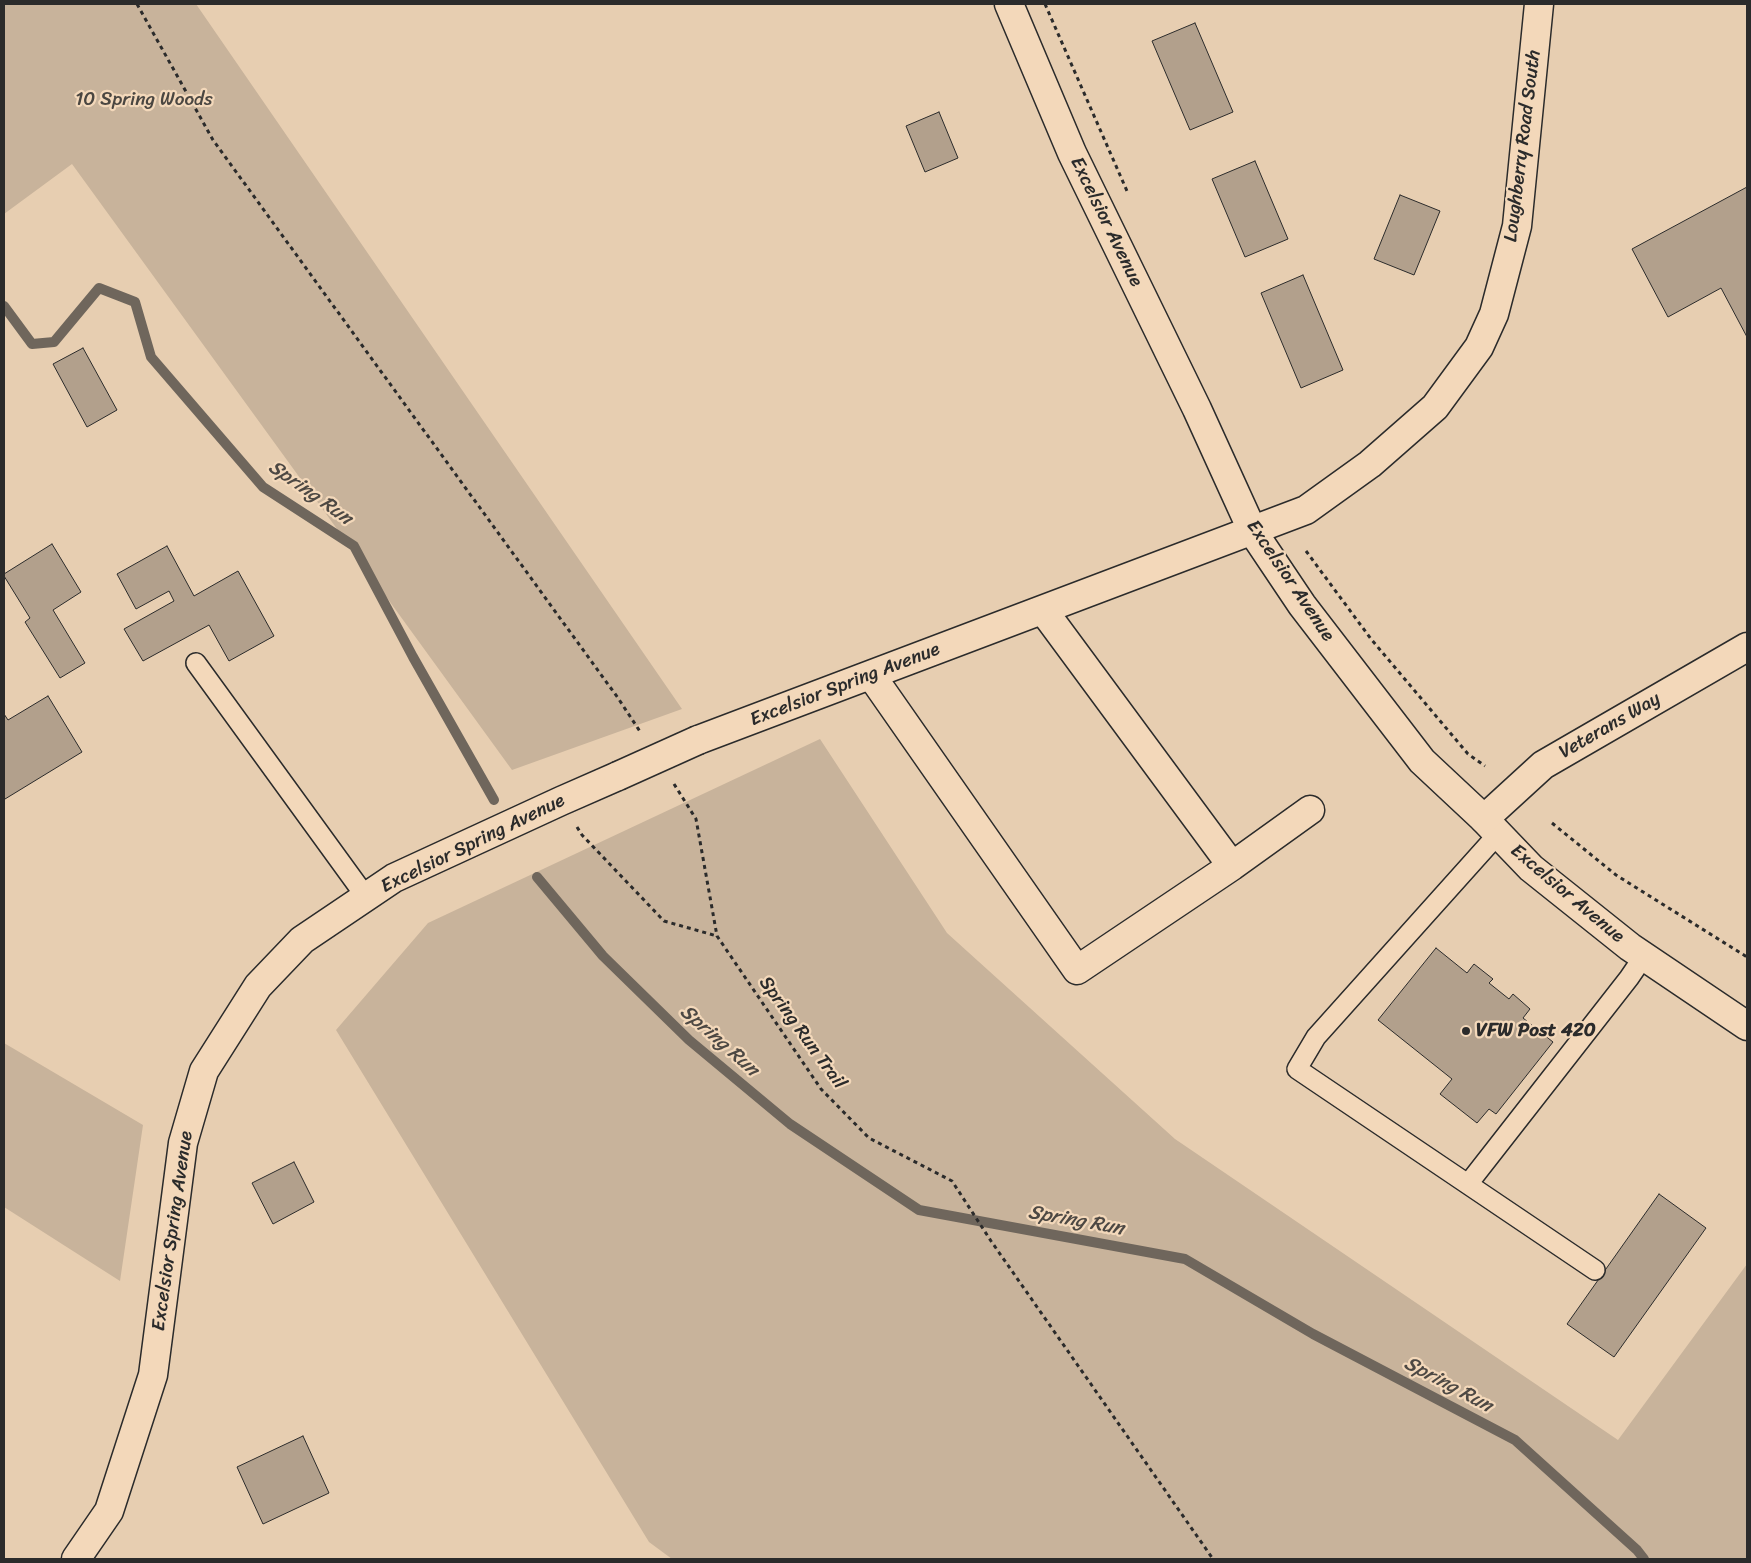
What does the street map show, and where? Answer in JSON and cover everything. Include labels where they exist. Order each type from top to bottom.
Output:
[{"type":"street","name":"Excelsior Avenue","points":[[1009,4],[1072,152],[1197,409],[1253,532],[1302,605],[1422,761],[1491,826],[1531,868],[1644,956],[1747,1026]]},
{"type":"street","name":"Loughberry Road South","points":[[1253,532],[1306,510],[1370,464],[1435,408],[1479,347],[1494,314],[1517,226],[1539,4]]},
{"type":"street","name":"Excelsior Spring Avenue","points":[[76,1559],[109,1511],[152,1375],[184,1143],[204,1071],[258,986],[302,940],[394,878],[698,740],[1253,532]]},
{"type":"street","points":[[1043,610],[1232,866]]},
{"type":"street","name":"Veterans Way","points":[[1491,826],[1543,765],[1747,647]]},
{"type":"street","points":[[871,675],[1077,970],[1232,866],[1310,810]]},
{"type":"lane","points":[[196,662],[366,897]]},
{"type":"lane","points":[[1491,826],[1316,1037],[1297,1068],[1595,1270]]},
{"type":"lane","points":[[1468,1184],[1629,978],[1644,956]]},
{"type":"path","points":[[137,4],[213,140],[618,698],[644,738]]},
{"type":"path","points":[[1306,552],[1371,639],[1468,754],[1485,766]]},
{"type":"path","name":"Spring Run Trail","points":[[670,779],[696,819],[717,936],[816,1080],[828,1096],[869,1138],[952,1181],[991,1241],[1213,1559]]},
{"type":"path","points":[[561,801],[582,834],[664,921],[717,936]]},
{"type":"path","points":[[1552,823],[1616,875],[1747,957]]},
{"type":"green space","name":"10 Spring Woods","points":[[4,4],[196,4],[682,709],[512,770],[72,164],[4,214]]},
{"type":"green space","points":[[820,739],[947,933],[1175,1139],[1618,1440],[1747,1264],[1747,1559],[672,1559],[649,1542],[336,1030],[428,923]]},
{"type":"green space","points":[[4,1043],[143,1125],[120,1281],[4,1207]]},
{"type":"building","points":[[1195,23],[1233,112],[1190,130],[1152,41]]},
{"type":"building","points":[[939,112],[958,158],[925,172],[906,126]]},
{"type":"building","points":[[1255,161],[1288,239],[1245,257],[1212,179]]},
{"type":"building","points":[[1747,187],[1747,337],[1721,288],[1668,317],[1632,249]]},
{"type":"building","points":[[1400,195],[1440,211],[1414,275],[1374,259]]},
{"type":"building","points":[[1303,275],[1343,370],[1301,388],[1261,293]]},
{"type":"building","points":[[83,348],[117,410],[87,427],[53,364]]},
{"type":"building","points":[[52,544],[81,592],[53,610],[85,663],[60,678],[25,622],[30,618],[4,576],[4,574]]},
{"type":"building","points":[[167,546],[194,596],[238,571],[274,636],[229,661],[209,625],[143,661],[124,629],[174,601],[169,591],[136,609],[117,574]]},
{"type":"building","points":[[48,696],[82,752],[5,799],[4,714],[8,720]]},
{"type":"building","name":"VFW Post 420","points":[[1436,948],[1467,973],[1474,964],[1493,979],[1489,983],[1509,999],[1513,994],[1530,1009],[1523,1018],[1553,1042],[1496,1114],[1489,1109],[1477,1123],[1440,1094],[1452,1079],[1378,1020]]},
{"type":"building","points":[[294,1162],[314,1202],[273,1224],[252,1183]]},
{"type":"building","points":[[1659,1194],[1706,1228],[1614,1357],[1567,1324]]},
{"type":"building","points":[[303,1436],[329,1493],[263,1524],[237,1467]]},
{"type":"waterway","name":"Spring Run","points":[[4,306],[32,344],[54,342],[99,288],[135,302],[151,357],[263,487],[354,546],[413,657],[494,800]]},
{"type":"waterway","name":"Spring Run","points":[[537,877],[603,956],[689,1040],[790,1124],[919,1210],[1185,1259],[1313,1334],[1515,1440],[1637,1550],[1644,1559]]},
{"type":"place","name":"VFW Post 420","points":[[1466,1031]]}]
